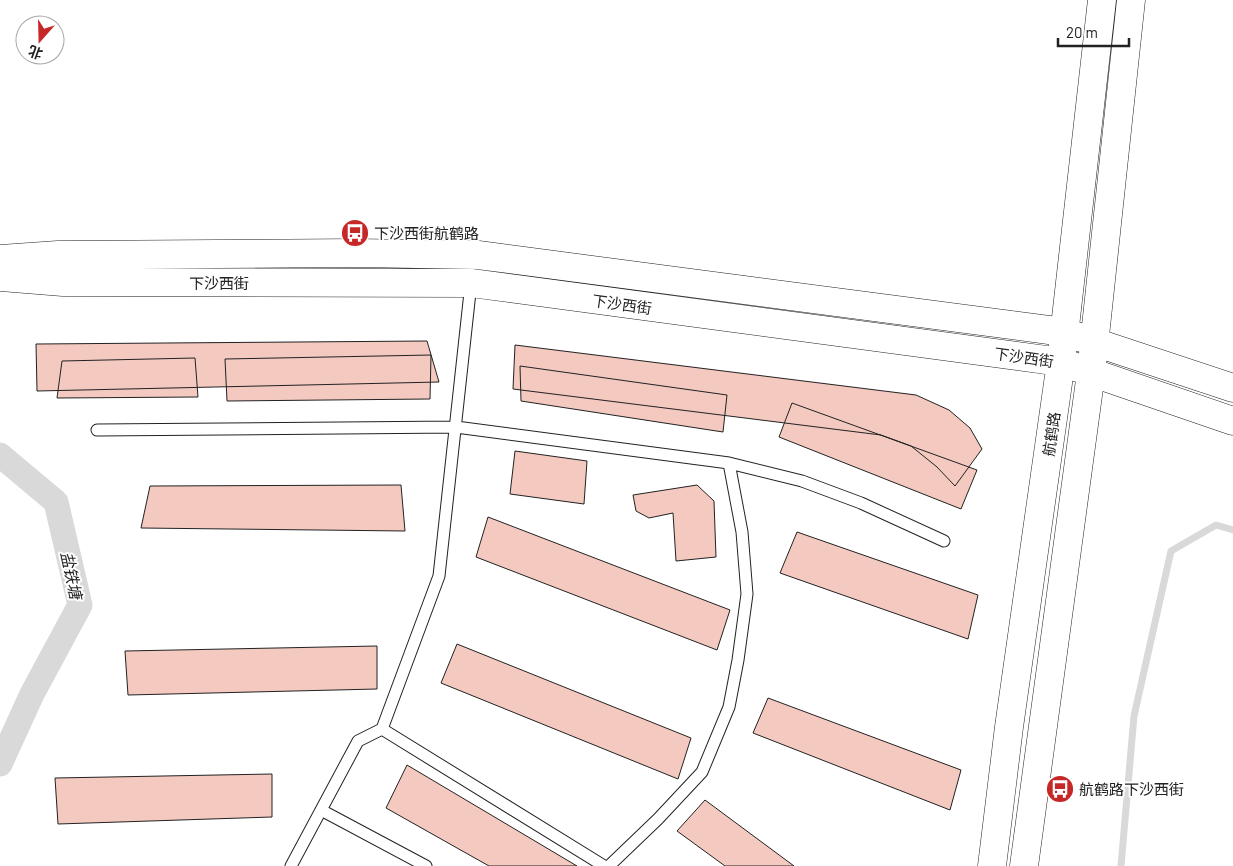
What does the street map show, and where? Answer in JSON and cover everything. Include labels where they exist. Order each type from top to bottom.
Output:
[{"type":"street","name":"航鹤路","points":[[992,866],[1009,727],[1061,362],[1102,0]]},
{"type":"street","name":"航鹤路","points":[[1024,866],[1091,373],[1131,0]]},
{"type":"street","name":"下沙西街","points":[[0,259],[68,255],[357,253],[478,255],[1064,332],[1233,388]]},
{"type":"street","name":"下沙西街","points":[[0,277],[63,282],[471,283],[1061,362],[1233,421]]},
{"type":"lane","points":[[291,866],[358,742],[382,729],[439,576],[471,283]]},
{"type":"lane","points":[[97,430],[456,427],[730,463],[802,481],[861,503],[944,541]]},
{"type":"lane","points":[[609,866],[658,819],[702,772],[729,707],[747,594],[742,532],[730,463]]},
{"type":"lane","points":[[382,729],[604,866]]},
{"type":"lane","points":[[321,810],[426,866]]},
{"type":"building","points":[[427,341],[439,382],[37,391],[36,344]]},
{"type":"building","points":[[515,345],[916,395],[949,410],[970,428],[982,449],[955,486],[937,467],[911,446],[881,435],[513,389]]},
{"type":"building","points":[[431,355],[430,399],[227,401],[225,359]]},
{"type":"building","points":[[195,358],[198,397],[57,398],[62,361]]},
{"type":"building","points":[[520,366],[727,395],[723,432],[521,401]]},
{"type":"building","points":[[792,403],[977,470],[961,509],[779,437]]},
{"type":"building","points":[[515,451],[587,461],[584,504],[510,494]]},
{"type":"building","points":[[401,485],[405,531],[141,528],[150,486]]},
{"type":"building","points":[[697,485],[714,501],[716,557],[676,561],[673,513],[649,518],[636,511],[633,495]]},
{"type":"building","points":[[488,517],[730,610],[717,650],[476,557]]},
{"type":"building","points":[[797,532],[978,595],[968,639],[780,573]]},
{"type":"building","points":[[457,644],[691,738],[678,779],[441,683]]},
{"type":"building","points":[[377,646],[377,689],[128,695],[125,651]]},
{"type":"building","points":[[768,698],[961,770],[950,810],[753,733]]},
{"type":"building","points":[[407,765],[577,866],[489,866],[386,808]]},
{"type":"building","points":[[272,774],[272,817],[58,824],[55,778]]},
{"type":"building","points":[[705,800],[794,866],[725,866],[677,831]]},
{"type":"waterway","name":"盐铁塘","points":[[0,455],[56,502],[80,605],[32,694],[0,764]]},
{"type":"waterway","points":[[1121,866],[1134,716],[1171,551],[1216,525],[1233,530]]},
{"type":"place","name":"下沙西街航鹤路","points":[[355,233]]},
{"type":"place","name":"航鹤路下沙西街","points":[[1060,789]]}]
